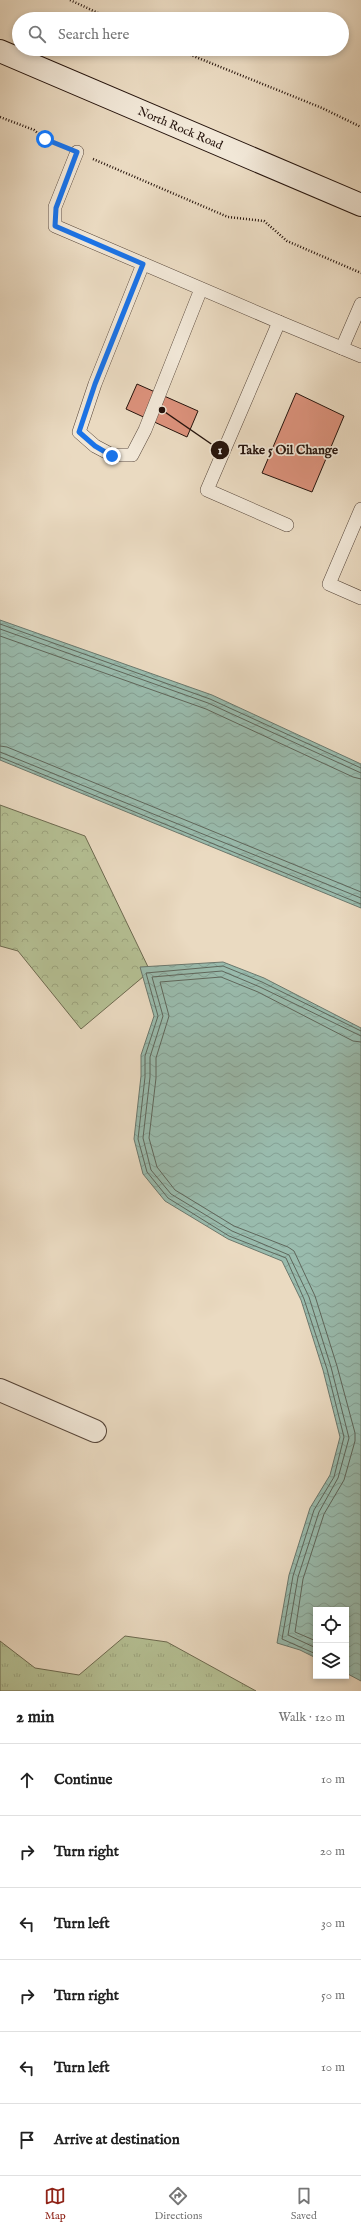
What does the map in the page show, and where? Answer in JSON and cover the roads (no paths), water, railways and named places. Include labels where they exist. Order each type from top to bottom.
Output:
[{"type":"main road","name":"North Rock Road","points":[[0,51],[361,205]]},
{"type":"main road","points":[[0,1390],[95,1432]]},
{"type":"lane","points":[[77,152],[56,208],[55,226],[361,356]]},
{"type":"lane","points":[[143,264],[95,384],[79,432],[95,446],[112,456],[132,455],[145,430],[201,289]]},
{"type":"lane","points":[[342,348],[361,304]]},
{"type":"lane","points":[[279,322],[207,490],[287,525]]},
{"type":"lane","points":[[361,509],[329,584],[361,598]]},
{"type":"water","points":[[0,620],[212,695],[361,764],[361,908],[0,760]]},
{"type":"water","points":[[223,962],[264,978],[361,1028],[361,1681],[349,1675],[349,1607],[313,1607],[313,1656],[300,1650],[277,1643],[289,1575],[310,1508],[330,1475],[340,1437],[323,1370],[301,1300],[282,1261],[228,1239],[165,1201],[143,1174],[134,1139],[141,1076],[141,1055],[154,1016],[140,967]]},
{"type":"place","name":"Take 5 Oil Change","points":[[162,410]]}]
